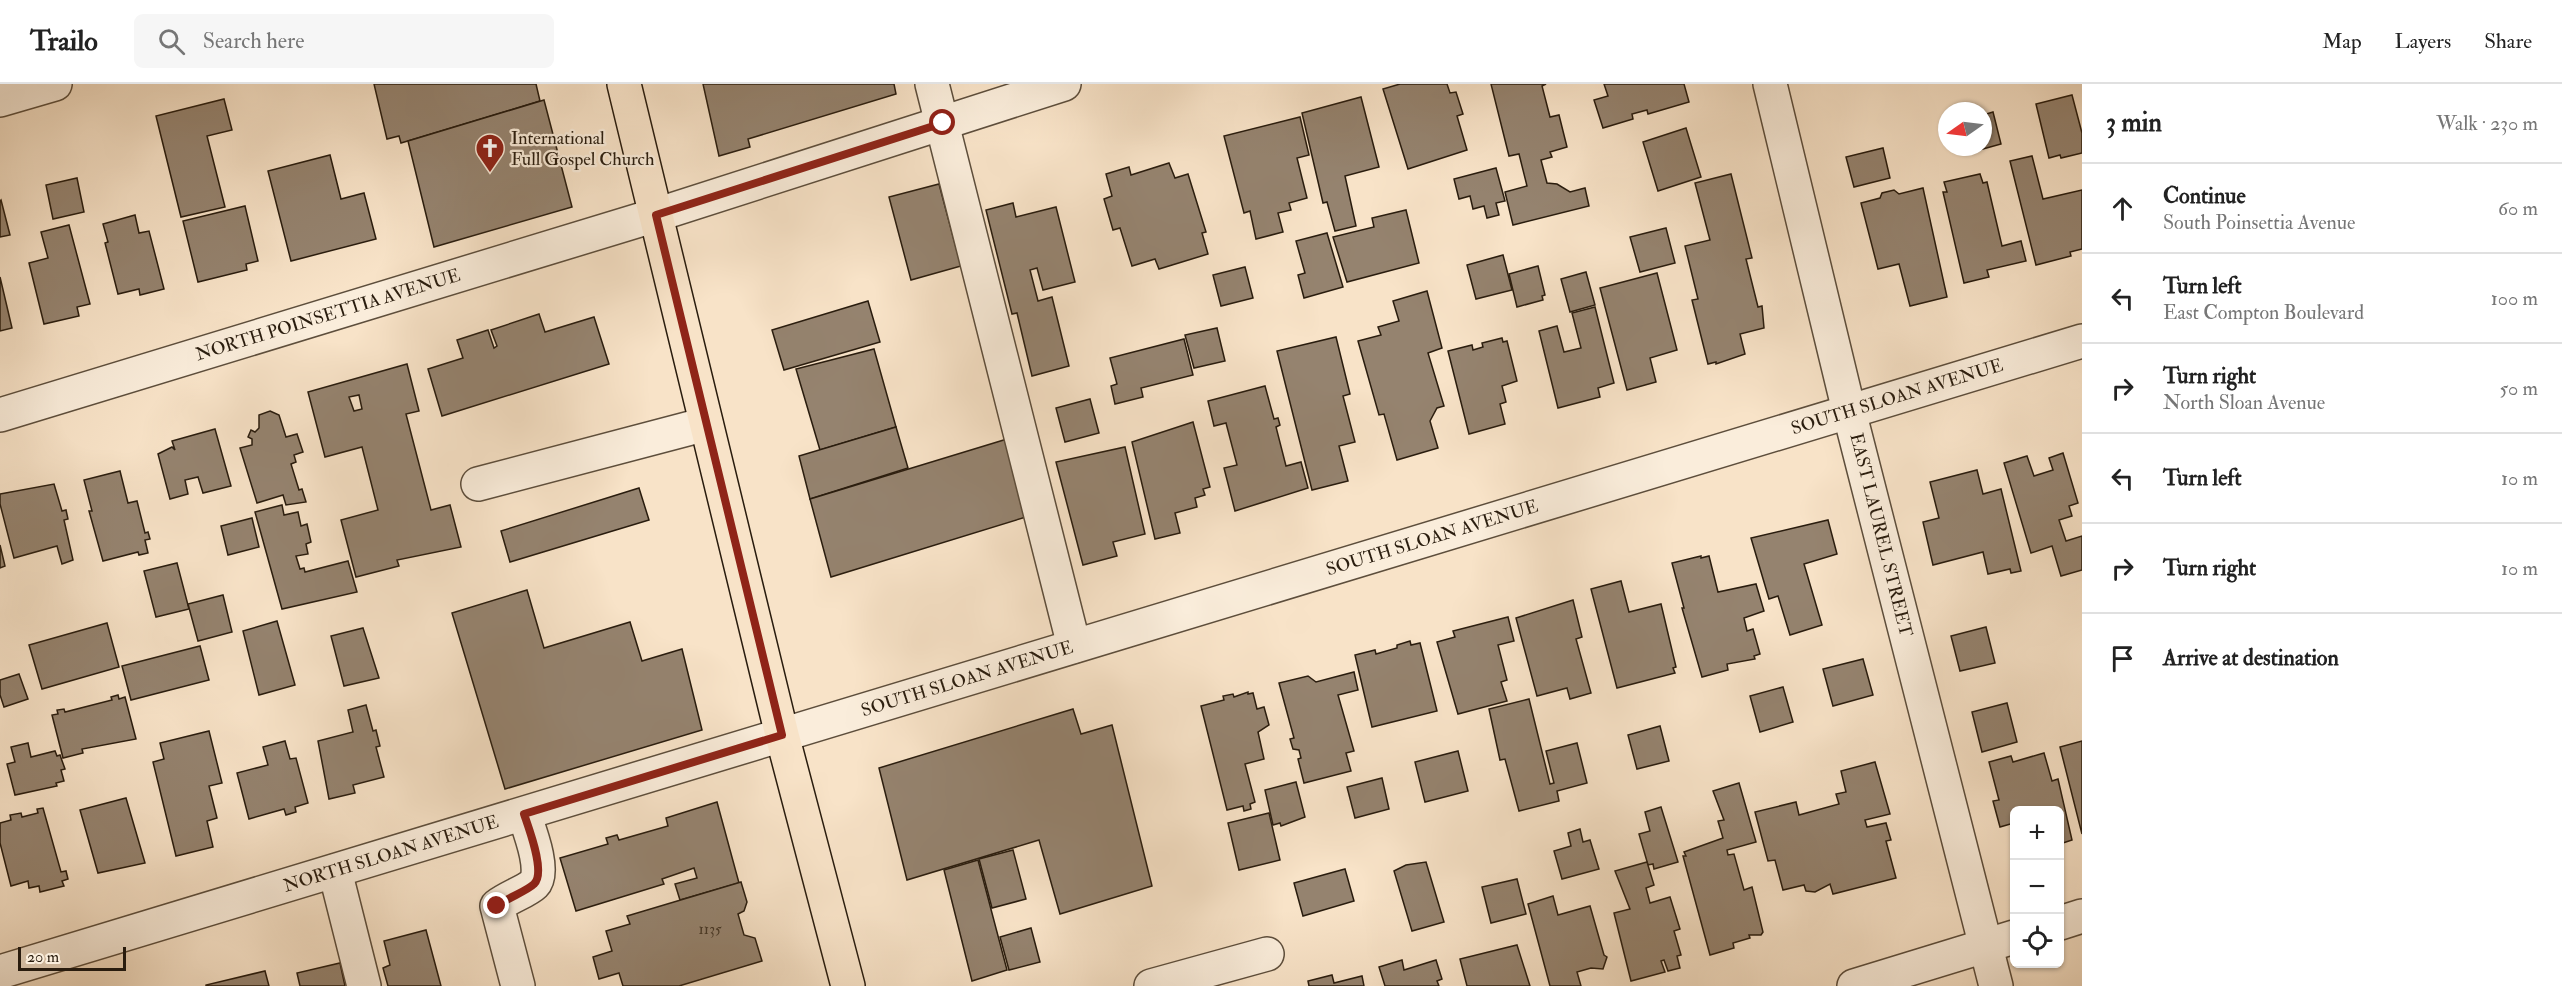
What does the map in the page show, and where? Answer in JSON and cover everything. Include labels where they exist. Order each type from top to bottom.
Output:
[{"type":"main road","points":[[624,84],[782,735],[848,986]]},
{"type":"street","points":[[0,100],[55,84]]},
{"type":"street","points":[[932,84],[1074,646]]},
{"type":"street","name":"NORTH POINSETTIA AVENUE","points":[[0,415],[656,215],[1064,84]]},
{"type":"street","name":"EAST LAUREL STREET","points":[[1770,84],[1849,411],[2000,941],[1996,986]]},
{"type":"street","name":"SOUTH SLOAN AVENUE","points":[[782,735],[2082,341]]},
{"type":"street","points":[[478,484],[706,424]]},
{"type":"street","name":"NORTH SLOAN AVENUE","points":[[0,972],[782,735]]},
{"type":"street","points":[[518,986],[497,906],[510,896],[534,885],[539,876],[537,858],[524,814]]},
{"type":"street","points":[[335,871],[364,986]]},
{"type":"street","points":[[2064,922],[2082,916]]},
{"type":"street","points":[[1854,986],[2000,941]]},
{"type":"street","points":[[1151,986],[1267,954]]},
{"type":"building","points":[[374,84],[536,84],[540,101],[401,143],[399,136],[387,139]]},
{"type":"building","points":[[703,84],[894,84],[896,94],[748,139],[750,147],[719,156]]},
{"type":"building","points":[[1400,84],[1447,84],[1450,93],[1456,92],[1463,114],[1457,116],[1467,150],[1408,169],[1383,89]]},
{"type":"building","points":[[1491,84],[1546,84],[1542,86],[1550,117],[1559,115],[1567,147],[1550,152],[1552,157],[1541,160],[1547,183],[1557,184],[1570,192],[1585,188],[1589,206],[1513,225],[1505,192],[1527,186],[1519,154],[1509,156]]},
{"type":"building","points":[[1604,84],[1684,84],[1689,102],[1648,114],[1647,110],[1632,114],[1633,119],[1603,128],[1594,100],[1608,96]]},
{"type":"building","points":[[2072,95],[2082,133],[2082,153],[2049,158],[2036,104]]},
{"type":"building","points":[[1361,97],[1379,167],[1345,176],[1356,226],[1335,231],[1327,202],[1323,203],[1302,113]]},
{"type":"building","points":[[224,99],[232,130],[207,136],[225,207],[181,217],[156,116]]},
{"type":"building","name":"International Full Gospel Church","points":[[544,100],[572,207],[434,247],[408,141]]},
{"type":"building","points":[[1992,112],[2001,144],[1992,146]]},
{"type":"building","points":[[1300,117],[1309,155],[1297,158],[1307,198],[1289,203],[1291,210],[1278,213],[1283,232],[1256,239],[1250,211],[1244,213],[1224,136]]},
{"type":"building","points":[[1686,128],[1701,177],[1658,191],[1643,142]]},
{"type":"building","points":[[1883,148],[1890,178],[1854,187],[1846,157]]},
{"type":"building","points":[[330,155],[341,199],[364,193],[376,239],[291,261],[268,171]]},
{"type":"building","points":[[2032,156],[2043,199],[2082,190],[2082,249],[2070,252],[2071,256],[2036,265],[2010,161]]},
{"type":"building","points":[[1169,163],[1175,178],[1188,174],[1206,232],[1202,233],[1208,254],[1159,269],[1155,259],[1132,266],[1120,228],[1113,230],[1104,199],[1112,196],[1106,174],[1129,167],[1131,175]]},
{"type":"building","points":[[1496,168],[1505,201],[1496,203],[1499,215],[1487,218],[1484,206],[1473,209],[1470,196],[1459,199],[1454,179]]},
{"type":"building","points":[[1731,174],[1752,258],[1746,259],[1758,307],[1762,306],[1764,328],[1740,334],[1745,354],[1716,364],[1716,362],[1708,364],[1692,300],[1698,299],[1685,246],[1710,240],[1695,183]]},
{"type":"building","points":[[1980,174],[1983,183],[1987,182],[2002,246],[2021,241],[2026,261],[1987,270],[1989,277],[1964,283],[1943,192],[1947,192],[1944,182]]},
{"type":"building","points":[[77,178],[84,212],[53,219],[46,185]]},
{"type":"building","points":[[939,184],[961,266],[911,280],[889,197]]},
{"type":"building","points":[[1923,188],[1947,297],[1910,306],[1899,264],[1878,269],[1861,203],[1880,198],[1882,193],[1894,190],[1899,194]]},
{"type":"building","points":[[0,201],[10,235],[0,237]]},
{"type":"building","points":[[1013,203],[1016,217],[1056,207],[1075,282],[1043,290],[1037,268],[1030,270],[1038,301],[1052,297],[1069,366],[1032,376],[1017,313],[1012,314],[986,210]]},
{"type":"building","points":[[245,206],[258,261],[246,264],[247,270],[198,282],[183,221]]},
{"type":"building","points":[[1406,210],[1419,263],[1347,282],[1333,237],[1374,227],[1372,218]]},
{"type":"building","points":[[135,215],[139,233],[149,231],[164,289],[140,295],[139,289],[118,294],[105,243],[108,242],[103,224]]},
{"type":"building","points":[[69,225],[90,304],[77,307],[79,316],[44,324],[29,263],[48,258],[41,232]]},
{"type":"building","points":[[1666,228],[1675,263],[1640,272],[1630,237]]},
{"type":"building","points":[[1327,233],[1343,287],[1304,298],[1298,275],[1305,273],[1296,241]]},
{"type":"building","points":[[1503,255],[1512,290],[1476,299],[1467,265]]},
{"type":"building","points":[[1538,266],[1545,295],[1542,296],[1543,300],[1517,307],[1509,274]]},
{"type":"building","points":[[1245,267],[1253,298],[1221,306],[1213,275]]},
{"type":"building","points":[[1586,272],[1595,305],[1570,312],[1561,279]]},
{"type":"building","points":[[1657,273],[1677,350],[1650,358],[1656,382],[1627,390],[1600,288]]},
{"type":"building","points":[[0,277],[12,328],[0,331]]},
{"type":"building","points":[[1427,291],[1442,348],[1428,353],[1444,406],[1437,408],[1430,421],[1438,448],[1397,460],[1384,414],[1379,415],[1358,341],[1381,335],[1378,327],[1399,321],[1393,301]]},
{"type":"building","points":[[868,301],[880,342],[784,370],[772,330]]},
{"type":"building","points":[[1595,307],[1614,383],[1598,388],[1600,397],[1558,408],[1539,331],[1557,326],[1564,352],[1581,348],[1572,313]]},
{"type":"building","points":[[539,314],[545,332],[594,317],[609,364],[442,416],[428,369],[463,358],[457,340],[488,330],[494,348],[497,346],[491,330]]},
{"type":"building","points":[[1217,328],[1225,361],[1194,368],[1185,335]]},
{"type":"building","points":[[1336,337],[1350,394],[1343,396],[1355,442],[1339,446],[1348,481],[1312,490],[1277,351]]},
{"type":"building","points":[[1502,338],[1503,342],[1507,341],[1517,381],[1502,386],[1506,402],[1500,404],[1505,424],[1469,434],[1448,351],[1472,345],[1473,350],[1483,347],[1482,343]]},
{"type":"building","points":[[1184,339],[1193,375],[1141,388],[1143,397],[1115,404],[1111,386],[1117,384],[1110,358]]},
{"type":"building","points":[[874,349],[896,427],[820,450],[796,369]]},
{"type":"building","points":[[407,364],[419,411],[406,414],[431,510],[450,505],[461,547],[397,560],[399,566],[356,577],[341,520],[378,510],[362,447],[325,457],[308,392]],"holes":[[[359,395],[362,409],[354,411],[349,397]]]},
{"type":"building","points":[[1265,386],[1274,419],[1278,418],[1280,425],[1276,427],[1286,466],[1301,462],[1308,488],[1235,511],[1224,468],[1237,465],[1226,423],[1214,426],[1208,401]]},
{"type":"building","points":[[1090,399],[1099,433],[1065,442],[1056,408]]},
{"type":"building","points":[[270,411],[279,415],[286,437],[297,434],[303,452],[294,455],[296,462],[291,464],[299,490],[302,489],[306,502],[286,505],[283,495],[257,503],[240,448],[252,445],[252,439],[248,437],[251,430],[255,432],[259,428],[259,415]]},
{"type":"building","points":[[1193,422],[1210,487],[1203,489],[1205,495],[1195,498],[1197,507],[1175,513],[1180,533],[1155,539],[1132,442]]},
{"type":"building","points":[[896,427],[908,468],[810,499],[799,456]]},
{"type":"building","points":[[215,429],[231,486],[203,493],[198,477],[185,480],[188,494],[170,499],[158,454],[172,447],[175,450],[172,441]]},
{"type":"building","points":[[1007,439],[1026,517],[831,577],[810,499]]},
{"type":"building","points":[[1125,447],[1145,534],[1113,542],[1117,556],[1083,565],[1056,462]]},
{"type":"building","points":[[2063,453],[2078,503],[2069,506],[2072,516],[2059,520],[2066,541],[2082,536],[2082,570],[2061,576],[2052,546],[2031,553],[2004,463],[2027,456],[2034,476],[2053,470],[2049,458]]},
{"type":"building","points":[[1977,470],[1983,494],[2001,489],[2021,571],[2011,573],[2010,569],[1988,574],[1983,552],[1933,565],[1923,522],[1939,518],[1930,482]]},
{"type":"building","points":[[120,471],[128,503],[137,501],[145,533],[148,532],[150,539],[145,540],[148,553],[139,555],[138,552],[103,561],[89,511],[92,511],[84,480]]},
{"type":"building","points":[[54,484],[62,511],[66,510],[68,519],[64,520],[73,560],[62,564],[57,546],[14,558],[0,504],[0,494]]},
{"type":"building","points":[[639,488],[649,520],[510,562],[501,531]]},
{"type":"building","points":[[282,505],[284,515],[298,512],[301,526],[307,524],[311,542],[306,544],[308,554],[296,556],[300,569],[304,568],[305,572],[348,561],[357,592],[282,609],[255,512]]},
{"type":"building","points":[[252,518],[259,547],[228,555],[221,526]]},
{"type":"building","points":[[1828,520],[1837,554],[1804,564],[1822,625],[1790,635],[1778,596],[1769,599],[1751,538]]},
{"type":"building","points":[[0,545],[5,566],[0,568]]},
{"type":"building","points":[[1701,556],[1701,558],[1709,556],[1718,592],[1756,584],[1764,611],[1744,618],[1747,631],[1753,629],[1760,654],[1754,656],[1755,659],[1727,664],[1728,670],[1702,677],[1672,563]]},
{"type":"building","points":[[177,563],[189,609],[156,617],[144,571]]},
{"type":"building","points":[[1621,581],[1629,612],[1661,604],[1676,667],[1673,668],[1675,673],[1617,688],[1591,589]]},
{"type":"building","points":[[527,590],[544,648],[630,622],[642,661],[682,649],[702,730],[505,789],[452,613]]},
{"type":"building","points":[[223,595],[232,632],[198,641],[188,604]]},
{"type":"building","points":[[1573,600],[1582,637],[1576,639],[1591,693],[1570,699],[1567,688],[1537,696],[1516,618]]},
{"type":"building","points":[[1508,617],[1514,641],[1498,645],[1507,680],[1501,682],[1507,701],[1458,714],[1437,642],[1455,637],[1453,631]]},
{"type":"building","points":[[277,621],[295,685],[259,695],[243,631]]},
{"type":"building","points":[[107,623],[119,667],[42,689],[29,645]]},
{"type":"building","points":[[1986,627],[1995,663],[1960,671],[1951,636]]},
{"type":"building","points":[[363,628],[379,678],[344,686],[331,636]]},
{"type":"building","points":[[1410,641],[1411,645],[1420,643],[1437,711],[1372,727],[1355,655],[1375,650],[1376,654],[1397,648],[1397,645]]},
{"type":"building","points":[[200,646],[209,680],[131,700],[122,666]]},
{"type":"building","points":[[1863,659],[1873,695],[1833,706],[1823,669]]},
{"type":"building","points":[[1354,672],[1358,690],[1338,695],[1354,751],[1346,753],[1351,771],[1304,783],[1298,759],[1301,758],[1299,750],[1293,749],[1290,739],[1294,738],[1279,683],[1308,676],[1316,682]]},
{"type":"building","points":[[19,674],[28,699],[4,707],[0,695],[0,680]]},
{"type":"building","points":[[1783,687],[1793,722],[1760,732],[1750,696]]},
{"type":"building","points":[[1248,692],[1248,694],[1253,693],[1257,709],[1264,707],[1269,725],[1258,732],[1264,759],[1245,764],[1255,802],[1250,804],[1251,809],[1244,811],[1243,806],[1227,810],[1201,706],[1224,700],[1223,696],[1233,694],[1234,697]]},
{"type":"building","points":[[118,695],[119,699],[125,697],[136,739],[82,749],[83,753],[63,758],[52,715],[58,714],[57,710],[64,709],[65,712],[112,700],[111,697]]},
{"type":"building","points":[[1529,699],[1550,784],[1554,783],[1546,751],[1577,743],[1587,783],[1557,791],[1559,801],[1519,811],[1505,759],[1500,760],[1489,709]]},
{"type":"building","points":[[2007,703],[2017,742],[1982,752],[1972,712]]},
{"type":"building","points":[[366,705],[380,746],[376,747],[384,777],[353,785],[355,793],[329,799],[318,741],[353,732],[348,710]]},
{"type":"building","points":[[1073,709],[1081,734],[1112,725],[1152,886],[1060,914],[1039,840],[907,880],[879,768]]},
{"type":"building","points":[[1660,726],[1669,761],[1637,769],[1628,735]]},
{"type":"building","points":[[209,731],[222,783],[209,786],[217,818],[207,821],[213,847],[176,856],[153,762],[164,759],[160,743]]},
{"type":"building","points":[[285,741],[290,759],[296,758],[308,803],[295,807],[296,812],[286,815],[284,809],[249,819],[237,773],[268,765],[263,747]]},
{"type":"building","points":[[2082,741],[2082,834],[2060,747]]},
{"type":"building","points":[[28,743],[31,757],[55,751],[57,756],[60,755],[65,769],[61,770],[64,781],[56,783],[57,786],[15,795],[7,764],[15,762],[11,747]]},
{"type":"building","points":[[1458,751],[1468,791],[1425,802],[1415,762]]},
{"type":"building","points":[[2044,753],[2052,781],[2058,779],[2072,840],[2064,843],[2064,806],[2010,806],[2010,824],[2000,827],[1993,801],[1999,800],[1989,762],[2011,756],[2013,762]]},
{"type":"building","points":[[1875,762],[1890,814],[1865,820],[1867,827],[1886,823],[1891,840],[1886,841],[1896,878],[1833,894],[1830,884],[1815,892],[1806,891],[1804,885],[1783,890],[1775,860],[1768,861],[1755,812],[1796,802],[1799,815],[1839,804],[1836,794],[1846,792],[1841,771]]},
{"type":"building","points":[[1382,778],[1389,809],[1355,818],[1347,787]]},
{"type":"building","points":[[1296,782],[1305,817],[1281,826],[1280,823],[1273,825],[1265,790]]},
{"type":"building","points":[[1739,783],[1756,842],[1727,850],[1728,855],[1734,854],[1744,890],[1752,887],[1763,932],[1761,935],[1749,935],[1750,938],[1733,943],[1734,948],[1710,955],[1683,856],[1686,856],[1684,852],[1723,838],[1718,821],[1724,820],[1713,791]]},
{"type":"building","points":[[126,798],[145,863],[98,873],[80,810]]},
{"type":"building","points":[[717,802],[739,883],[680,900],[675,884],[697,878],[694,868],[662,879],[664,884],[576,911],[560,858],[608,844],[606,838],[617,835],[619,840],[668,826],[666,818]]},
{"type":"building","points":[[1661,807],[1678,862],[1654,869],[1653,864],[1648,865],[1639,834],[1650,831],[1645,812]]},
{"type":"building","points":[[43,808],[61,872],[66,871],[68,879],[62,881],[64,886],[40,892],[39,886],[29,888],[28,881],[11,886],[0,843],[0,823],[11,820],[10,815],[21,813],[22,817],[38,813],[37,809]]},
{"type":"building","points":[[1269,813],[1280,860],[1239,870],[1228,823]]},
{"type":"building","points":[[1580,829],[1583,842],[1590,840],[1599,869],[1562,879],[1554,851],[1571,846],[1568,833]]},
{"type":"building","points":[[1013,850],[1026,899],[992,908],[979,859]]},
{"type":"building","points":[[978,860],[1007,970],[972,981],[944,870]]},
{"type":"building","points":[[1426,862],[1444,922],[1412,931],[1394,871],[1406,865]]},
{"type":"building","points":[[1647,862],[1654,885],[1646,888],[1650,903],[1670,897],[1680,929],[1674,931],[1681,955],[1677,956],[1680,968],[1668,971],[1664,960],[1661,961],[1665,972],[1631,981],[1614,913],[1630,909],[1615,871]]},
{"type":"building","points":[[1345,869],[1354,901],[1303,916],[1294,883]]},
{"type":"building","points":[[1517,879],[1526,914],[1491,923],[1482,887]]},
{"type":"building","points":[[741,882],[747,902],[744,911],[738,914],[744,935],[755,938],[762,961],[679,986],[623,986],[619,973],[599,979],[593,957],[612,951],[606,931],[630,924],[627,916]]},
{"type":"building","points":[[1553,896],[1558,915],[1590,906],[1604,955],[1607,957],[1603,969],[1591,968],[1577,972],[1581,986],[1550,986],[1528,904]]},
{"type":"building","points":[[1031,928],[1040,962],[1009,970],[1000,937]]},
{"type":"building","points":[[426,930],[441,986],[388,986],[383,968],[390,965],[384,941]]},
{"type":"building","points":[[1517,945],[1530,986],[1467,986],[1460,959]]},
{"type":"building","points":[[1402,960],[1404,970],[1436,960],[1442,979],[1437,981],[1439,986],[1385,986],[1379,967]]},
{"type":"building","points":[[340,963],[345,986],[300,986],[297,973]]},
{"type":"building","points":[[265,971],[269,986],[206,986],[206,985]]},
{"type":"building","points":[[1332,975],[1334,983],[1362,976],[1364,986],[1309,986],[1308,981]]},
{"type":"place","name":"International Full Gospel Church","points":[[490,174]]},
{"type":"route","points":[[497,906],[510,896],[534,885],[539,876],[537,858],[524,814],[782,735],[656,215],[943,123]]}]
